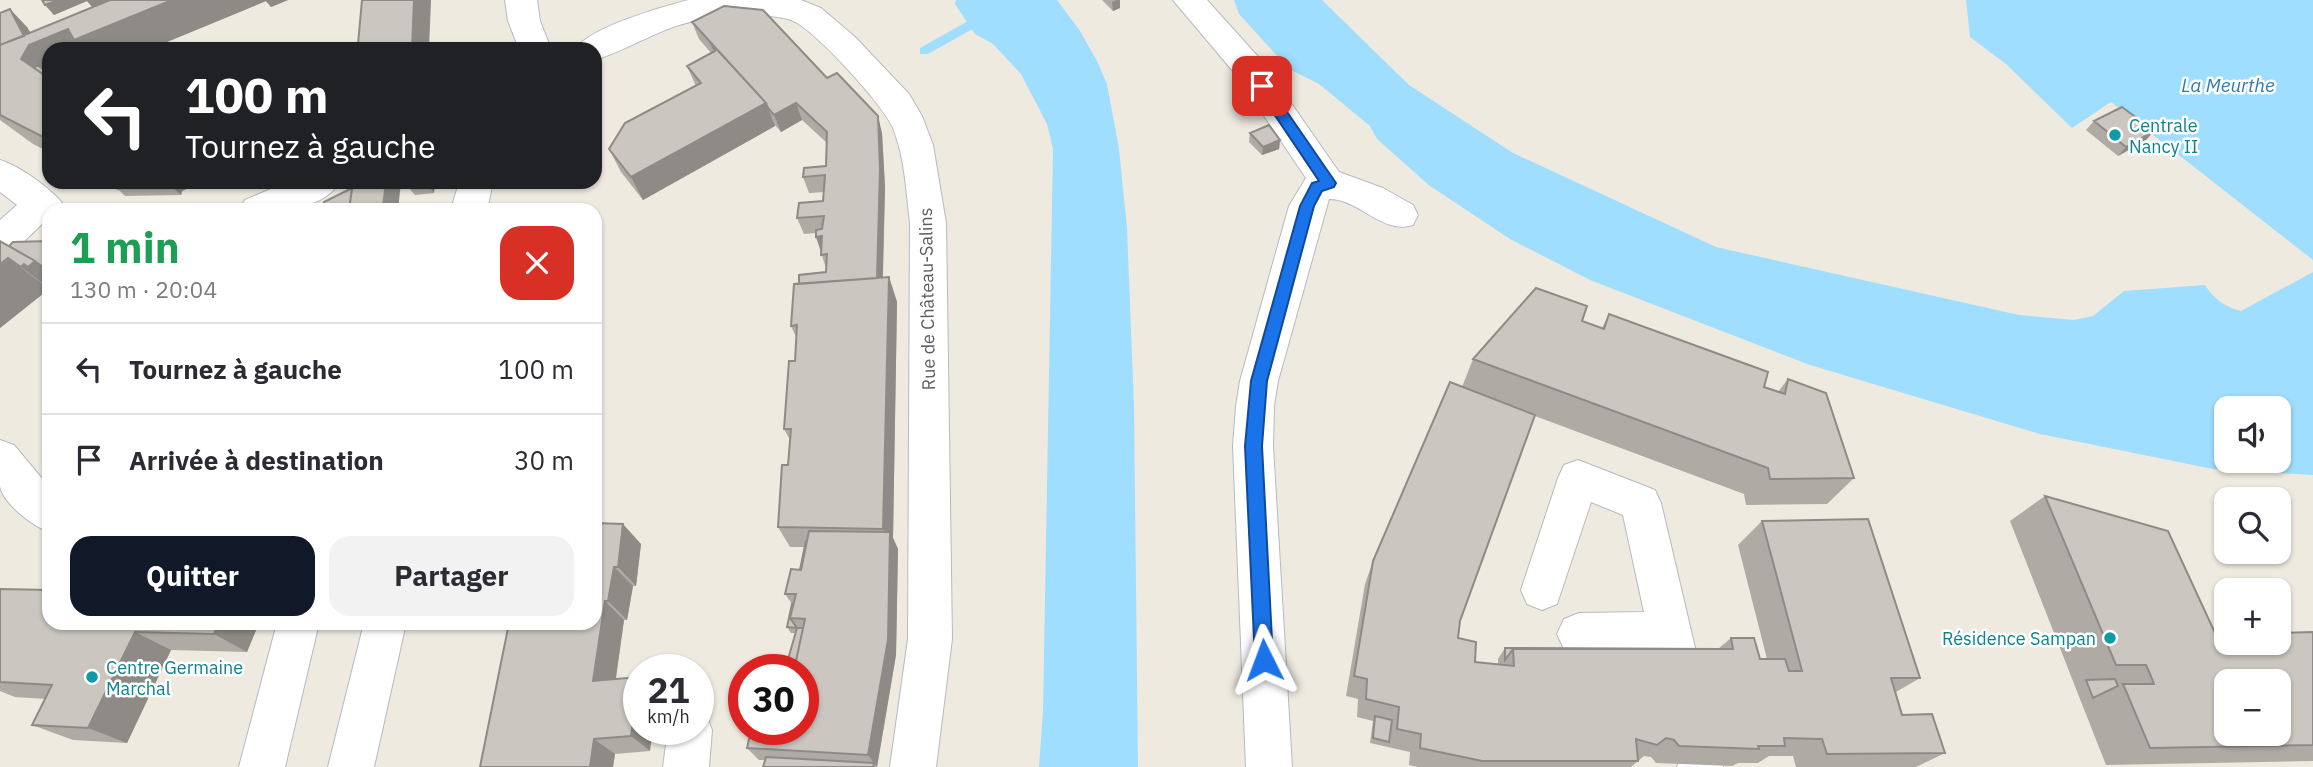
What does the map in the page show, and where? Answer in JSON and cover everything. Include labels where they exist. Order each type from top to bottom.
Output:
[{"type":"street","points":[[521,0],[524,22],[532,42]]},
{"type":"street","points":[[1189,0],[1249,68],[1318,195],[1259,381],[1255,406],[1253,446],[1269,767]]},
{"type":"street","name":"Rue de Château-Salins","points":[[602,42],[649,11],[727,2],[791,8],[813,18],[897,103],[913,132],[928,223],[930,590],[926,677],[912,767]]},
{"type":"street","points":[[0,173],[42,206]]},
{"type":"street","points":[[1318,195],[1345,184],[1400,215]]},
{"type":"street","points":[[280,203],[316,192]]},
{"type":"street","points":[[0,242],[42,210]]},
{"type":"street","points":[[0,458],[42,507]]},
{"type":"street","points":[[1542,590],[1578,478],[1641,503],[1674,650],[1579,634]]},
{"type":"street","points":[[262,767],[296,630]]},
{"type":"street","points":[[351,767],[383,630]]},
{"type":"street","points":[[686,767],[688,745]]},
{"type":"water","points":[[956,0],[1057,0],[1080,31],[1107,84],[1119,149],[1127,228],[1134,406],[1138,767],[1039,767],[1043,711],[1053,149],[1047,124],[1021,74],[993,44],[975,34],[955,4]]},
{"type":"water","points":[[1234,0],[1322,0],[1409,85],[1513,153],[1716,247],[2019,315],[2074,320],[2093,316],[2124,291],[2205,285],[2220,302],[2241,311],[2313,272],[2313,475],[2280,473],[2291,473],[2291,396],[2214,396],[2213,469],[2040,434],[1810,365],[1590,280],[1510,239],[1430,186],[1377,139],[1370,126],[1319,84],[1289,69],[1239,14]]},
{"type":"water","name":"La Meurthe","points":[[1966,0],[2313,0],[2313,260],[2111,102],[2072,128],[2006,64],[1970,37]]},
{"type":"building","points":[[42,0],[58,0],[45,5]]},
{"type":"building","points":[[110,0],[172,0],[74,40],[68,29],[29,45],[21,59],[42,73],[42,136],[0,115],[0,45]]},
{"type":"building","points":[[362,0],[414,0],[412,42],[358,42]]},
{"type":"building","points":[[724,6],[763,10],[827,78],[837,73],[878,116],[880,170],[877,278],[799,284],[799,275],[826,272],[827,254],[821,255],[822,236],[816,237],[816,230],[822,229],[824,216],[797,218],[799,203],[823,201],[825,175],[803,177],[804,168],[826,166],[827,132],[796,103],[774,115],[692,22]]},
{"type":"building","points":[[10,9],[24,36],[0,45],[0,13]]},
{"type":"building","points":[[710,42],[766,103],[631,177],[609,149],[625,123],[701,83],[687,66],[715,51]]},
{"type":"building","points":[[37,65],[42,68],[42,73],[34,68]]},
{"type":"building","points":[[2122,107],[2154,131],[2126,147],[2094,121]]},
{"type":"building","points":[[1269,125],[1280,140],[1263,147],[1250,133]]},
{"type":"building","points":[[350,189],[352,189],[350,203],[324,202]]},
{"type":"building","points":[[352,189],[385,189],[383,203],[350,203]]},
{"type":"building","points":[[0,241],[35,261],[28,267],[24,264],[21,267],[8,258],[0,264]]},
{"type":"building","points":[[42,241],[42,266],[9,246],[13,242]]},
{"type":"building","points":[[889,277],[883,529],[778,527],[782,465],[788,465],[791,429],[784,429],[789,361],[795,361],[797,325],[791,326],[794,284]]},
{"type":"building","points":[[1536,288],[1587,306],[1582,321],[1604,329],[1609,314],[1768,372],[1764,387],[1785,394],[1788,379],[1826,393],[1854,478],[1770,479],[1768,468],[1473,359]]},
{"type":"building","points":[[1450,382],[1535,415],[1460,621],[1458,638],[1476,642],[1475,662],[1514,666],[1513,649],[1733,649],[1731,638],[1754,638],[1760,659],[1785,659],[1789,671],[1802,671],[1762,521],[1868,519],[1920,678],[1891,678],[1902,715],[1932,714],[1945,753],[1827,754],[1822,739],[1784,738],[1785,746],[1758,746],[1759,749],[1679,746],[1674,740],[1666,738],[1657,745],[1636,739],[1638,761],[1482,761],[1420,748],[1421,734],[1397,729],[1399,707],[1366,699],[1367,679],[1354,676],[1373,561]]},
{"type":"building","points":[[2045,496],[2168,531],[2214,631],[2214,655],[2291,655],[2291,633],[2313,632],[2313,745],[2291,745],[2291,669],[2214,669],[2214,746],[2259,746],[2150,748],[2123,684],[2154,684],[2146,665],[2116,665]]},
{"type":"building","points":[[602,523],[623,524],[618,567],[614,567],[608,601],[605,601],[602,621]]},
{"type":"building","points":[[809,531],[890,532],[888,640],[868,755],[747,748],[748,745],[819,745],[819,654],[797,654],[805,619],[790,618],[796,594],[785,594],[791,569],[801,570]]},
{"type":"building","points":[[0,589],[42,590],[42,630],[216,630],[214,634],[135,632],[88,728],[32,725],[52,685],[0,682]]},
{"type":"building","points":[[792,604],[790,618],[797,628],[787,627]]},
{"type":"building","points":[[797,628],[803,628],[797,654],[790,654]]},
{"type":"building","points":[[508,630],[601,630],[593,681],[623,678],[623,737],[594,739],[590,767],[480,767]]},
{"type":"building","points":[[1505,648],[1718,649],[1513,649],[1505,660]]},
{"type":"building","points":[[2115,679],[2118,686],[2093,698],[2086,680]]},
{"type":"building","points":[[1375,716],[1392,720],[1389,742],[1373,738]]},
{"type":"building","points":[[766,757],[874,763],[873,767],[763,767]]},
{"type":"waterway","points":[[924,51],[972,24],[996,0]]},
{"type":"place","name":"Centrale Nancy II","points":[[2115,135]]},
{"type":"place","name":"Résidence Sampan","points":[[2110,638]]},
{"type":"place","name":"Centre Germaine Marchal","points":[[92,677]]},
{"type":"route","points":[[1262,86],[1328,183],[1317,187],[1307,206],[1259,381],[1255,406],[1253,446],[1264,660]]}]
